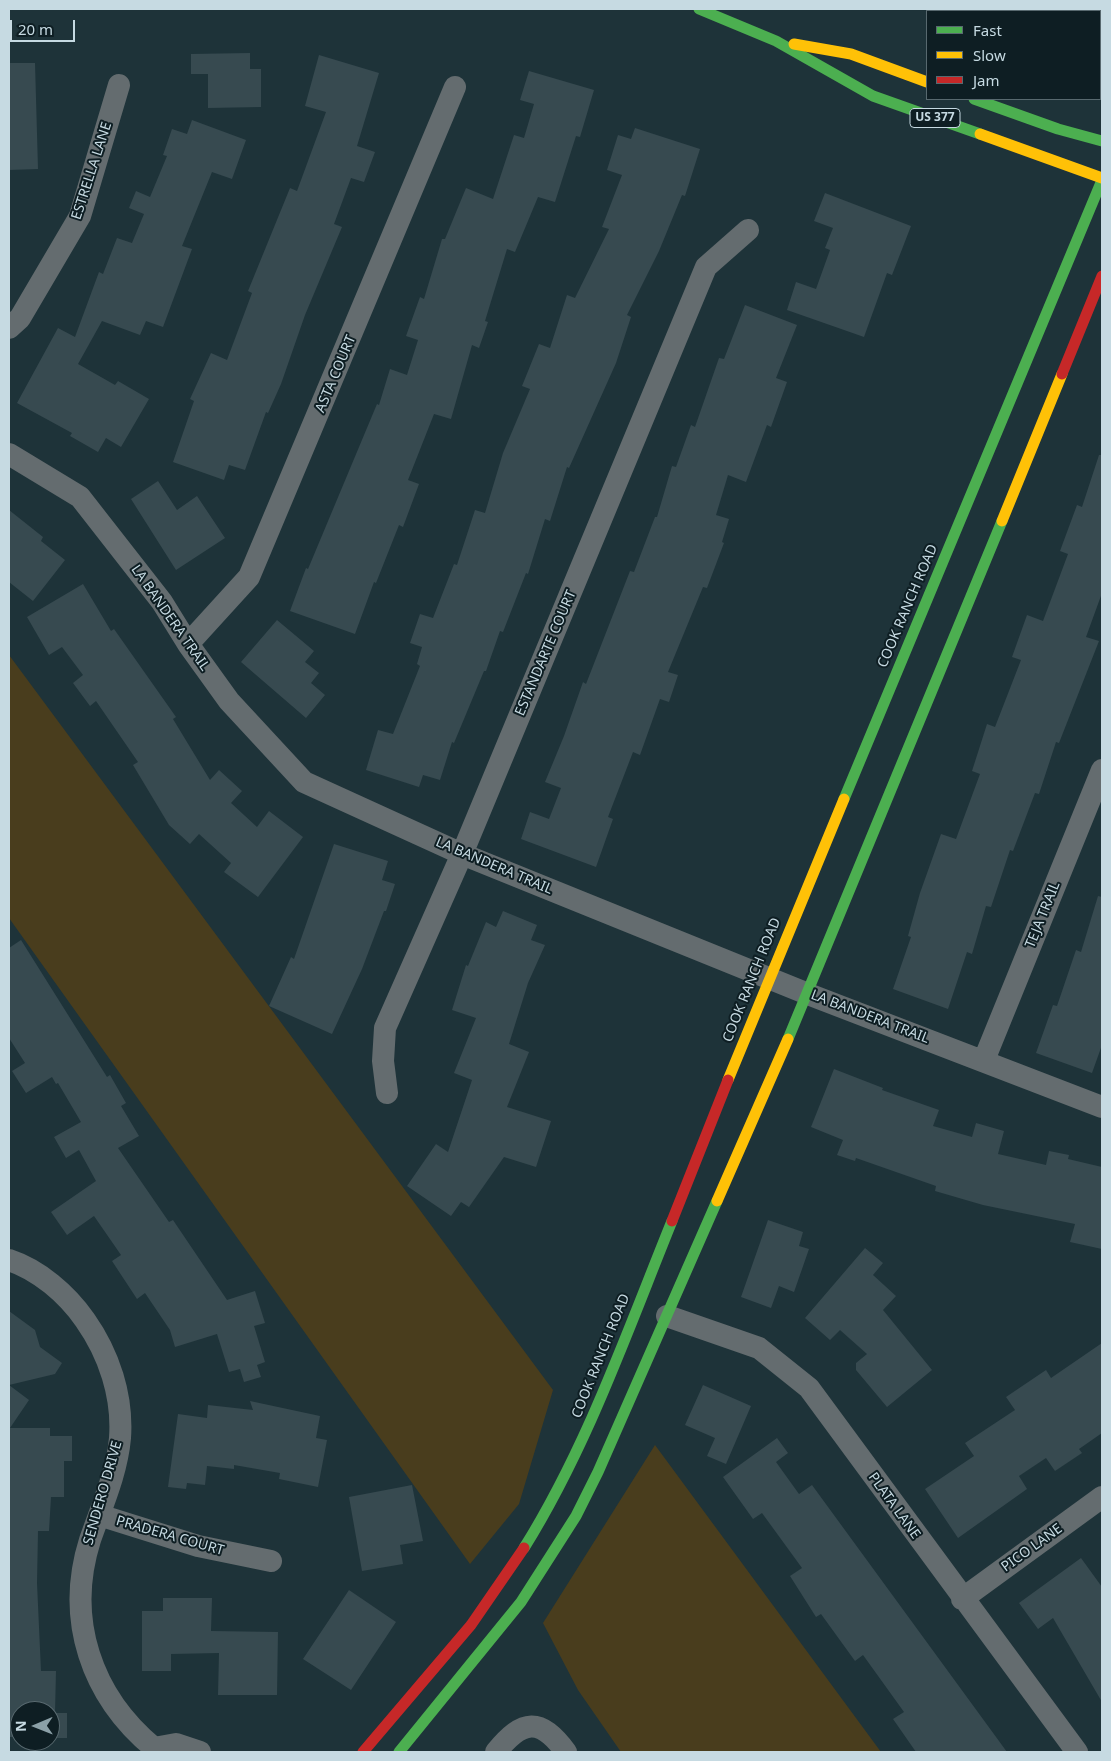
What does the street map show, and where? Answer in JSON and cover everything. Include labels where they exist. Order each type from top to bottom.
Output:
[{"type":"street","name":"US 377","points":[[699,9],[776,41],[873,96],[1102,179]]},
{"type":"street","name":"US 377","points":[[776,41],[851,54],[926,82]]},
{"type":"street","name":"ESTRELLA LANE","points":[[9,328],[20,318],[80,216],[119,85]]},
{"type":"street","name":"ASTA COURT","points":[[188,644],[249,577],[455,87]]},
{"type":"street","name":"US 377","points":[[977,100],[1058,129],[1102,141]]},
{"type":"street","name":"COOK RANCH ROAD","points":[[363,1752],[476,1617],[520,1556],[553,1499],[608,1380],[769,978],[1102,179]]},
{"type":"street","name":"ESTANDARTE COURT","points":[[388,1092],[383,1061],[385,1028],[462,854],[706,267],[748,230]]},
{"type":"street","points":[[399,1752],[504,1626],[557,1548],[598,1472],[808,994],[1102,276]]},
{"type":"street","name":"LA BANDERA TRAIL","points":[[9,454],[80,497],[162,602],[188,644],[229,701],[304,782],[462,854],[808,994],[984,1060],[1102,1107]]},
{"type":"street","name":"TEJA TRAIL","points":[[984,1060],[1102,770]]},
{"type":"street","name":"SENDERO DRIVE","points":[[9,1260],[42,1278],[68,1300],[90,1328],[110,1368],[117,1393],[120,1439],[82,1574],[81,1609],[87,1648],[99,1680],[116,1711],[145,1747],[176,1744],[200,1752]]},
{"type":"street","name":"PLATA LANE","points":[[667,1316],[759,1348],[809,1388],[962,1599],[1077,1752]]},
{"type":"street","name":"PICO LANE","points":[[962,1599],[1102,1498]]},
{"type":"street","name":"PRADERA COURT","points":[[99,1515],[198,1546],[271,1560]]},
{"type":"street","points":[[496,1752],[514,1732],[524,1728],[536,1728],[546,1729],[566,1752]]},
{"type":"shaded area","points":[[973,9],[1024,9],[1014,10]]},
{"type":"shaded area","points":[[9,655],[553,1390],[519,1504],[470,1564],[9,918]]},
{"type":"shaded area","points":[[655,1445],[881,1752],[621,1752],[578,1690],[543,1623]]},
{"type":"building","points":[[250,53],[250,69],[261,69],[261,107],[208,108],[208,74],[191,74],[191,54]]},
{"type":"building","points":[[319,55],[379,73],[357,146],[375,152],[364,182],[351,178],[334,224],[342,227],[305,315],[281,384],[268,413],[266,412],[245,470],[229,465],[224,480],[173,462],[194,401],[190,399],[211,353],[227,360],[252,293],[248,291],[290,188],[297,191],[326,112],[305,106]]},
{"type":"building","points":[[9,63],[35,63],[38,169],[9,170]]},
{"type":"building","points":[[529,71],[594,90],[580,137],[576,136],[555,202],[538,197],[515,252],[507,249],[485,321],[488,322],[479,348],[472,345],[451,419],[434,414],[408,480],[419,484],[403,527],[399,525],[376,583],[374,582],[355,634],[290,611],[306,568],[308,569],[377,404],[379,405],[390,369],[407,375],[418,340],[406,336],[420,297],[424,299],[442,239],[445,239],[466,188],[493,199],[514,135],[524,138],[534,104],[520,100]]},
{"type":"building","points":[[192,120],[246,140],[232,179],[212,172],[182,246],[192,249],[163,327],[146,321],[140,335],[102,321],[78,364],[115,385],[118,381],[149,399],[121,447],[106,438],[98,452],[70,436],[72,433],[17,403],[58,328],[75,337],[99,272],[103,274],[117,238],[132,243],[144,214],[129,208],[136,191],[150,197],[167,156],[163,155],[172,129],[187,134]]},
{"type":"building","points":[[635,128],[700,149],[685,196],[682,195],[659,251],[627,315],[631,317],[616,363],[569,468],[567,467],[550,521],[545,519],[528,574],[526,573],[503,632],[500,631],[486,671],[484,671],[454,743],[452,742],[440,780],[423,775],[419,787],[366,770],[378,730],[393,734],[420,666],[417,664],[422,647],[410,643],[420,614],[433,618],[454,564],[457,565],[475,510],[485,513],[503,453],[530,389],[522,386],[539,344],[550,348],[567,295],[575,298],[609,229],[602,227],[622,175],[607,170],[618,135],[631,139]]},
{"type":"building","points":[[825,193],[911,226],[892,275],[887,273],[864,337],[787,310],[796,282],[816,289],[830,250],[825,248],[833,228],[814,221]]},
{"type":"building","points":[[745,305],[797,325],[776,378],[787,382],[771,427],[767,425],[746,482],[728,475],[716,515],[729,519],[722,542],[724,543],[707,588],[703,587],[668,672],[678,675],[669,702],[660,699],[640,755],[633,752],[608,817],[613,819],[596,867],[521,839],[530,812],[549,819],[561,788],[545,782],[583,682],[586,684],[630,571],[634,572],[655,517],[657,517],[672,466],[676,467],[691,425],[695,427],[719,358],[724,359]]},
{"type":"building","points":[[1099,455],[1102,455],[1102,593],[1086,637],[1099,641],[1059,743],[1056,742],[1039,794],[1035,793],[1013,851],[1010,850],[991,907],[986,906],[972,954],[967,952],[948,1009],[893,989],[911,937],[908,936],[920,893],[941,834],[956,839],[980,774],[972,771],[987,724],[995,727],[1021,660],[1012,657],[1027,615],[1043,621],[1068,554],[1060,551],[1077,505],[1082,507]]},
{"type":"building","points":[[158,481],[177,510],[197,496],[225,538],[176,570],[131,499]]},
{"type":"building","points":[[9,510],[43,537],[41,541],[65,560],[33,601],[9,582]]},
{"type":"building","points":[[83,584],[111,631],[114,629],[176,717],[173,719],[210,780],[219,770],[242,791],[231,803],[257,827],[269,811],[303,837],[258,897],[224,872],[231,863],[199,834],[190,844],[169,825],[133,765],[138,762],[96,701],[90,706],[73,683],[83,675],[62,647],[49,655],[27,617]]},
{"type":"building","points":[[277,620],[314,651],[305,662],[319,673],[311,683],[325,695],[306,718],[241,662]]},
{"type":"building","points":[[334,844],[388,861],[382,880],[395,884],[362,969],[332,1034],[269,1006],[291,957],[294,959]]},
{"type":"building","points":[[1098,896],[1102,897],[1102,1045],[1092,1073],[1036,1053],[1053,1005],[1057,1006],[1076,950],[1081,952]]},
{"type":"building","points":[[503,911],[537,925],[531,940],[545,945],[528,983],[509,1044],[529,1052],[507,1107],[551,1121],[536,1167],[504,1157],[469,1207],[461,1202],[451,1216],[407,1186],[436,1144],[448,1152],[472,1080],[454,1073],[476,1018],[452,1010],[466,965],[468,966],[486,922],[496,927]]},
{"type":"building","points":[[21,940],[107,1077],[110,1075],[126,1103],[121,1106],[139,1136],[118,1148],[169,1222],[173,1220],[227,1300],[255,1291],[265,1323],[254,1326],[265,1362],[257,1365],[261,1377],[244,1382],[240,1369],[229,1372],[217,1334],[175,1347],[170,1330],[145,1293],[137,1299],[112,1261],[121,1255],[94,1216],[67,1235],[51,1212],[96,1181],[79,1150],[66,1158],[54,1137],[81,1122],[58,1083],[56,1084],[52,1077],[26,1093],[12,1071],[25,1063],[9,1038],[9,948]]},
{"type":"building","points":[[834,1069],[883,1088],[882,1090],[939,1110],[933,1126],[972,1137],[976,1123],[1004,1131],[998,1154],[1046,1165],[1049,1151],[1069,1155],[1068,1159],[1102,1167],[1102,1249],[1070,1242],[1075,1224],[983,1205],[935,1191],[936,1186],[856,1158],[855,1161],[837,1155],[843,1140],[811,1127]]},
{"type":"building","points":[[768,1220],[803,1232],[799,1246],[809,1249],[794,1292],[779,1286],[771,1308],[741,1297]]},
{"type":"building","points":[[865,1248],[883,1263],[873,1275],[896,1296],[883,1310],[932,1370],[887,1407],[856,1370],[856,1363],[867,1354],[840,1330],[830,1340],[805,1318]]},
{"type":"building","points":[[9,1311],[35,1330],[40,1347],[62,1363],[55,1374],[9,1385]]},
{"type":"building","points":[[1102,1343],[1102,1433],[1079,1449],[1082,1453],[1055,1471],[1046,1458],[1019,1476],[1027,1489],[958,1538],[925,1489],[974,1456],[965,1443],[1015,1410],[1006,1397],[1046,1370],[1051,1378]]},
{"type":"building","points":[[9,1385],[29,1400],[10,1428],[50,1428],[50,1436],[72,1436],[72,1461],[64,1461],[64,1497],[51,1497],[49,1531],[38,1531],[37,1583],[41,1671],[56,1671],[55,1701],[10,1701],[9,1737]]},
{"type":"building","points":[[703,1385],[751,1406],[726,1464],[707,1456],[715,1438],[685,1425]]},
{"type":"building","points":[[250,1401],[320,1416],[316,1438],[327,1440],[318,1487],[279,1479],[280,1473],[234,1465],[234,1469],[207,1466],[205,1485],[187,1483],[186,1489],[168,1487],[178,1414],[207,1418],[208,1405],[253,1410]]},
{"type":"building","points":[[777,1438],[788,1453],[776,1462],[799,1494],[812,1485],[1007,1752],[916,1752],[893,1719],[904,1712],[863,1655],[855,1661],[821,1614],[816,1617],[790,1576],[802,1568],[762,1513],[753,1519],[723,1477]]},
{"type":"building","points":[[412,1485],[423,1541],[400,1545],[403,1564],[362,1571],[349,1497]]},
{"type":"building","points":[[1081,1558],[1102,1587],[1102,1702],[1053,1618],[1038,1629],[1019,1603]]},
{"type":"building","points":[[349,1590],[396,1622],[351,1690],[303,1659]]},
{"type":"building","points":[[163,1598],[212,1598],[211,1631],[278,1632],[277,1695],[218,1695],[219,1653],[171,1654],[171,1671],[142,1671],[142,1611],[163,1611]]},
{"type":"building","points":[[60,1713],[67,1713],[67,1738],[60,1738]]},
{"type":"traffic: fast","points":[[699,9],[776,41],[873,96],[980,134]]},
{"type":"traffic: fast","points":[[977,100],[1058,129],[1102,141]]},
{"type":"traffic: fast","points":[[844,799],[1102,180]]},
{"type":"traffic: fast","points":[[788,1039],[1002,521]]},
{"type":"traffic: fast","points":[[399,1752],[521,1602],[576,1516],[598,1472],[717,1201]]},
{"type":"traffic: fast","points":[[524,1548],[547,1510],[587,1429],[672,1221]]},
{"type":"traffic: slow","points":[[794,44],[851,54],[926,82]]},
{"type":"traffic: slow","points":[[980,134],[1102,178]]},
{"type":"traffic: slow","points":[[1002,521],[1062,374]]},
{"type":"traffic: slow","points":[[728,1080],[844,799]]},
{"type":"traffic: slow","points":[[717,1201],[788,1039]]},
{"type":"traffic: jam","points":[[1062,374],[1102,276]]},
{"type":"traffic: jam","points":[[672,1221],[728,1080]]},
{"type":"traffic: jam","points":[[363,1752],[471,1625],[524,1548]]}]
